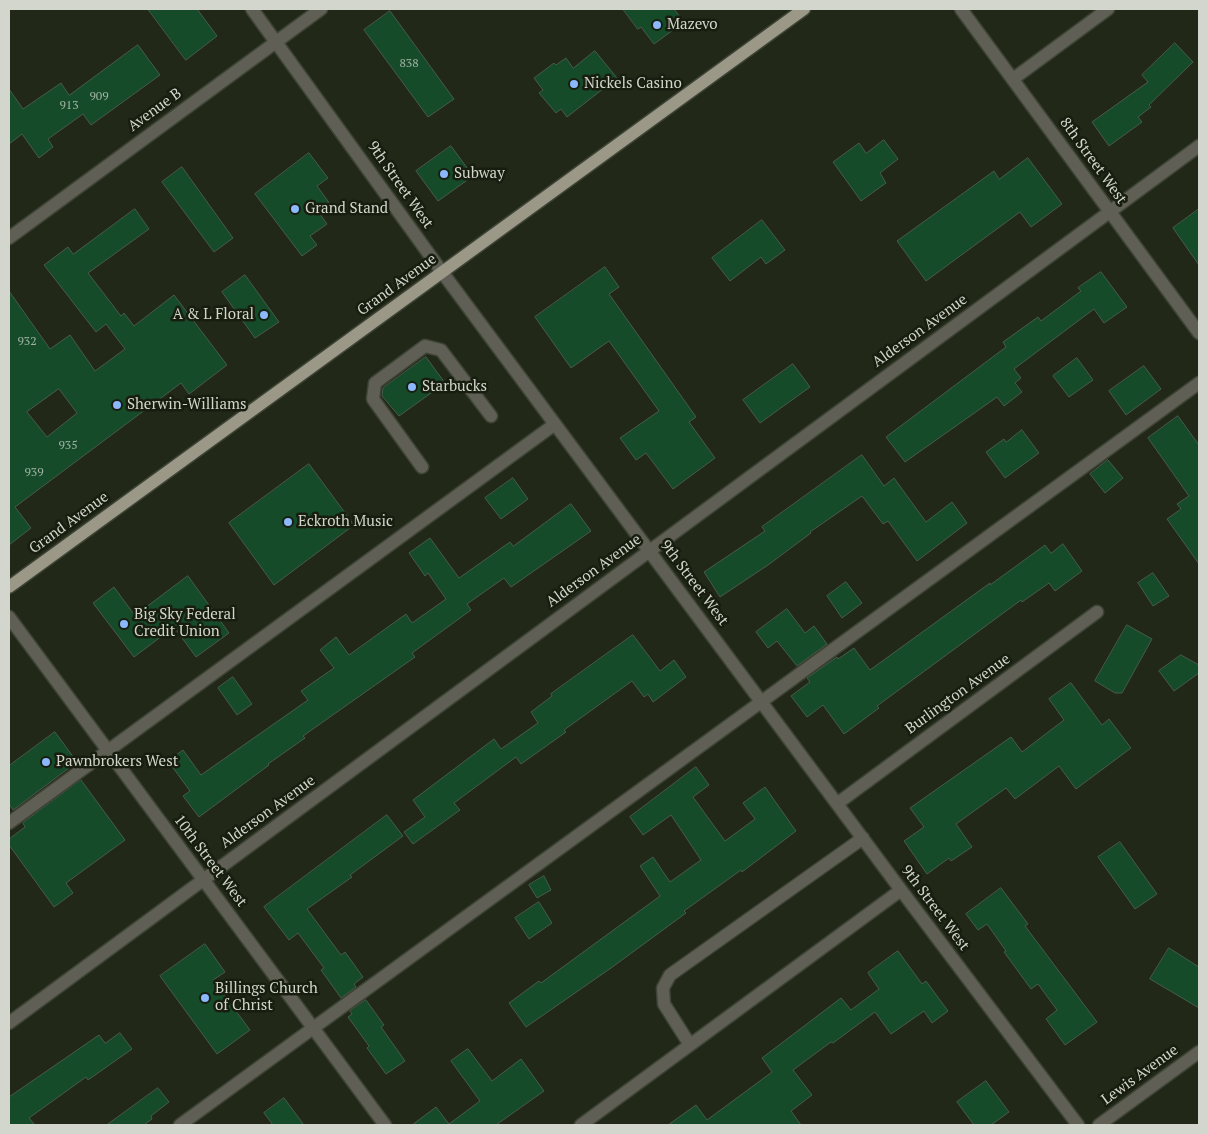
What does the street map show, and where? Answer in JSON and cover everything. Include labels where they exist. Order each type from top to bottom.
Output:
[{"type":"main road","name":"Grand Avenue","points":[[9,587],[804,9]]},
{"type":"street","name":"9th Street West","points":[[252,9],[442,272],[1078,1125]]},
{"type":"street","name":"Avenue B","points":[[9,238],[321,9]]},
{"type":"street","name":"8th Street West","points":[[961,9],[1199,333]]},
{"type":"street","points":[[1013,79],[1108,9]]},
{"type":"street","name":"Alderson Avenue","points":[[9,1023],[1199,146]]},
{"type":"street","points":[[422,467],[373,399],[375,383],[425,346],[441,350],[491,416]]},
{"type":"street","points":[[180,1125],[1199,383]]},
{"type":"street","points":[[9,823],[555,424]]},
{"type":"street","name":"Burlington Avenue","points":[[838,803],[1097,612]]},
{"type":"street","name":"10th Street West","points":[[9,617],[385,1125]]},
{"type":"street","points":[[690,1045],[664,1004],[663,988],[670,975],[863,838]]},
{"type":"street","points":[[581,1125],[901,890]]},
{"type":"street","name":"Lewis Avenue","points":[[1099,1125],[1199,1052]]},
{"type":"building","points":[[148,9],[197,9],[217,36],[186,60]]},
{"type":"building","name":"Mazevo","points":[[623,9],[674,9],[684,22],[654,44],[641,27],[638,29]]},
{"type":"building","points":[[390,11],[454,99],[428,117],[364,30]]},
{"type":"building","points":[[1175,43],[1193,62],[1149,105],[1151,107],[1138,117],[1142,122],[1109,146],[1092,122],[1148,82],[1142,75]]},
{"type":"building","points":[[138,45],[160,75],[91,125],[83,114],[48,139],[53,147],[39,158],[22,134],[9,144],[9,89],[23,109],[61,83],[69,95]]},
{"type":"building","name":"Nickels Casino","points":[[595,51],[617,78],[567,117],[561,109],[556,113],[539,93],[543,90],[534,78],[554,63],[556,65],[566,58],[573,68]]},
{"type":"building","points":[[884,140],[898,159],[880,173],[886,183],[861,201],[833,162],[859,143],[866,153]]},
{"type":"building","name":"Subway","points":[[451,146],[473,176],[438,201],[416,171]]},
{"type":"building","name":"Grand Stand","points":[[309,153],[328,178],[317,186],[330,204],[319,213],[327,224],[310,236],[317,245],[302,256],[255,194]]},
{"type":"building","points":[[1028,158],[1062,204],[1031,227],[1020,212],[926,281],[897,241],[994,171],[999,179]]},
{"type":"building","points":[[182,167],[233,238],[214,252],[162,182]]},
{"type":"building","points":[[135,209],[149,229],[88,273],[121,316],[124,313],[134,326],[174,295],[227,365],[189,394],[181,383],[15,507],[31,528],[9,545],[9,291],[50,349],[70,335],[95,371],[125,349],[106,324],[96,332],[44,265],[68,247],[73,254]],"holes":[[[59,389],[77,413],[47,437],[27,412]]]},
{"type":"building","points":[[1199,209],[1199,265],[1173,228]]},
{"type":"building","points":[[762,220],[785,250],[766,264],[761,257],[730,281],[712,258]]},
{"type":"building","points":[[605,267],[619,287],[609,294],[696,417],[689,422],[715,458],[673,489],[646,453],[636,460],[620,438],[659,411],[609,341],[571,368],[535,317]]},
{"type":"building","points":[[1101,272],[1127,307],[1104,323],[1094,309],[1014,369],[1021,378],[1015,383],[1022,392],[1004,406],[997,397],[905,462],[886,437],[1006,347],[1003,342],[1038,317],[1041,321],[1081,291],[1078,288]]},
{"type":"building","points":[[245,275],[279,322],[255,338],[222,292]]},
{"type":"building","name":"Starbucks","points":[[426,357],[445,383],[399,416],[382,396],[383,388]]},
{"type":"building","points":[[1077,358],[1093,380],[1069,397],[1053,376]]},
{"type":"building","points":[[793,364],[810,387],[760,423],[743,400]]},
{"type":"building","points":[[1144,366],[1161,389],[1126,415],[1109,391]]},
{"type":"building","points":[[1178,416],[1199,445],[1199,564],[1167,519],[1181,509],[1177,504],[1189,496],[1148,438]]},
{"type":"building","points":[[1022,430],[1039,453],[1005,478],[986,452],[1004,439],[1006,442]]},
{"type":"building","points":[[862,455],[884,486],[894,478],[926,522],[952,502],[967,523],[917,561],[888,521],[883,524],[862,496],[810,532],[768,565],[720,597],[704,572],[765,531],[762,527]]},
{"type":"building","points":[[1108,460],[1123,478],[1105,493],[1090,474]]},
{"type":"building","points":[[309,464],[354,525],[274,585],[229,523]]},
{"type":"building","points":[[513,478],[528,499],[501,519],[485,498]]},
{"type":"building","points":[[571,504],[591,531],[511,587],[504,578],[467,604],[471,610],[412,653],[415,657],[303,736],[305,738],[199,817],[183,796],[190,791],[168,761],[183,750],[201,775],[308,700],[301,691],[334,668],[320,650],[336,637],[349,655],[406,614],[412,623],[446,599],[428,573],[425,576],[409,553],[430,538],[459,578],[510,542],[513,546]]},
{"type":"building","points":[[1063,544],[1082,571],[1055,591],[1049,583],[1022,602],[1021,600],[877,706],[879,708],[844,734],[823,705],[807,717],[791,696],[810,682],[807,678],[837,657],[838,659],[854,648],[870,670],[1045,545],[1051,553]]},
{"type":"building","points":[[1153,573],[1169,596],[1153,606],[1138,583]]},
{"type":"building","points":[[188,576],[229,633],[196,657],[174,627],[134,657],[93,603],[114,587],[133,613],[142,607],[143,609]]},
{"type":"building","points":[[846,582],[862,603],[842,618],[827,596]]},
{"type":"building","points":[[787,609],[805,633],[814,626],[827,644],[797,666],[777,641],[768,648],[756,632]]},
{"type":"building","points":[[1127,625],[1152,639],[1122,693],[1115,693],[1095,681]]},
{"type":"building","points":[[633,635],[660,671],[674,660],[686,677],[653,702],[648,694],[644,697],[632,681],[521,764],[516,757],[454,803],[460,810],[413,844],[404,832],[425,817],[413,800],[494,739],[501,749],[538,723],[531,712],[552,696],[551,694]]},
{"type":"building","points":[[1181,655],[1199,665],[1199,673],[1174,691],[1159,671]]},
{"type":"building","points":[[233,677],[252,704],[237,715],[218,688]]},
{"type":"building","points":[[1071,683],[1102,725],[1109,719],[1131,748],[1076,789],[1059,766],[1015,799],[1006,788],[956,824],[972,847],[951,861],[949,858],[927,874],[904,841],[924,827],[910,808],[1011,737],[1022,752],[1064,720],[1049,699]]},
{"type":"building","points":[[55,732],[77,762],[13,810],[9,804],[9,766]]},
{"type":"building","points":[[696,767],[709,785],[693,797],[725,841],[755,819],[743,803],[765,787],[796,831],[742,872],[741,870],[684,911],[686,913],[611,968],[526,1027],[509,1003],[539,981],[541,983],[660,896],[640,866],[653,857],[670,882],[701,860],[671,815],[643,835],[630,817]]},
{"type":"building","points":[[81,780],[125,840],[66,883],[73,893],[54,907],[9,845],[9,839],[25,827],[23,823]]},
{"type":"building","points":[[387,815],[403,836],[350,875],[352,877],[307,909],[341,955],[345,952],[363,977],[354,984],[356,987],[341,998],[321,970],[324,968],[298,933],[289,940],[264,907]]},
{"type":"building","points":[[1120,842],[1157,894],[1135,909],[1098,857]]},
{"type":"building","points":[[544,876],[551,890],[537,898],[529,885]]},
{"type":"building","points":[[1001,888],[1028,924],[1025,926],[1097,1022],[1065,1045],[1046,1019],[1057,1010],[1038,984],[1031,989],[1004,952],[1006,951],[987,924],[978,930],[966,914]]},
{"type":"building","points":[[539,902],[552,923],[529,939],[515,918]]},
{"type":"building","points":[[205,944],[225,972],[213,980],[250,1030],[217,1054],[160,976]]},
{"type":"building","points":[[1169,948],[1199,967],[1199,1008],[1150,979]]},
{"type":"building","points":[[898,951],[922,984],[926,981],[948,1011],[932,1023],[924,1011],[891,1034],[875,1012],[793,1070],[812,1095],[791,1111],[801,1125],[668,1125],[696,1105],[707,1120],[772,1072],[762,1058],[841,998],[851,1010],[879,989],[868,973]]},
{"type":"building","points":[[366,1000],[384,1025],[381,1027],[405,1061],[386,1074],[348,1017],[352,1014],[350,1011]]},
{"type":"building","points":[[120,1033],[132,1049],[88,1080],[86,1077],[29,1118],[35,1125],[9,1125],[9,1097],[99,1035],[105,1043]]},
{"type":"building","points":[[468,1049],[492,1081],[521,1059],[544,1091],[496,1125],[412,1125],[436,1107],[449,1124],[480,1101],[451,1061]]},
{"type":"building","points":[[986,1081],[1009,1112],[991,1125],[974,1125],[957,1102]]},
{"type":"building","points":[[158,1088],[169,1102],[151,1116],[152,1119],[144,1125],[107,1125]]},
{"type":"building","points":[[284,1098],[304,1125],[273,1125],[264,1113]]},
{"type":"place","name":"Mazevo","points":[[657,25]]},
{"type":"place","name":"Nickels Casino","points":[[574,84]]},
{"type":"place","name":"Subway","points":[[444,174]]},
{"type":"place","name":"Grand Stand","points":[[295,209]]},
{"type":"place","name":"A & L Floral","points":[[264,315]]},
{"type":"place","name":"Starbucks","points":[[412,387]]},
{"type":"place","name":"Sherwin-Williams","points":[[117,405]]},
{"type":"place","name":"Eckroth Music","points":[[288,522]]},
{"type":"place","name":"Big Sky Federal Credit Union","points":[[124,624]]},
{"type":"place","name":"Pawnbrokers West","points":[[46,762]]},
{"type":"place","name":"Billings Church of Christ","points":[[205,998]]}]
